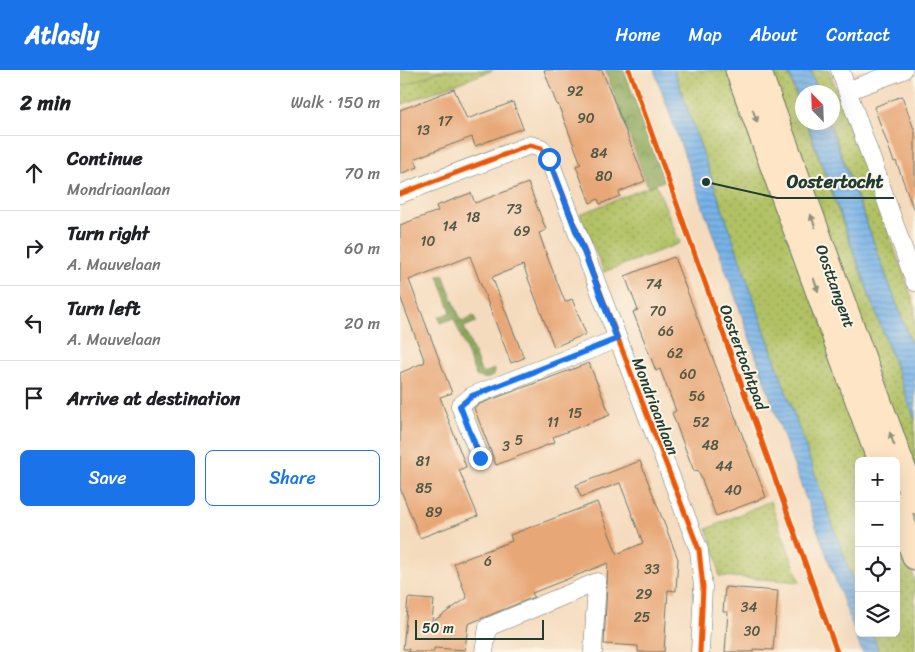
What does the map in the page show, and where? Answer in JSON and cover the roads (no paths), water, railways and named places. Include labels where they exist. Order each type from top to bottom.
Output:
[{"type":"main road","name":"Oosttangent","points":[[738,70],[879,457]]},
{"type":"main road","name":"Oosttangent","points":[[758,70],[915,502]]},
{"type":"main road","points":[[900,517],[915,557]]},
{"type":"street","points":[[840,70],[915,282]]},
{"type":"street","points":[[847,91],[903,70]]},
{"type":"street","name":"Mondriaanlaan","points":[[400,194],[530,145],[541,148],[549,159],[699,550],[703,587],[700,652]]},
{"type":"street","points":[[480,458],[460,406],[465,401],[472,396],[617,339]]},
{"type":"street","points":[[484,652],[488,627],[597,582],[593,652]]},
{"type":"water","points":[[654,70],[674,70],[855,586],[855,633],[789,452]]},
{"type":"water","points":[[788,70],[810,70],[815,85],[795,85],[795,90]]},
{"type":"water","points":[[810,130],[832,130],[915,353],[915,420]]},
{"type":"water","points":[[857,637],[873,637],[879,652],[862,652]]},
{"type":"place","name":"Oostertocht","points":[[706,182]]}]
